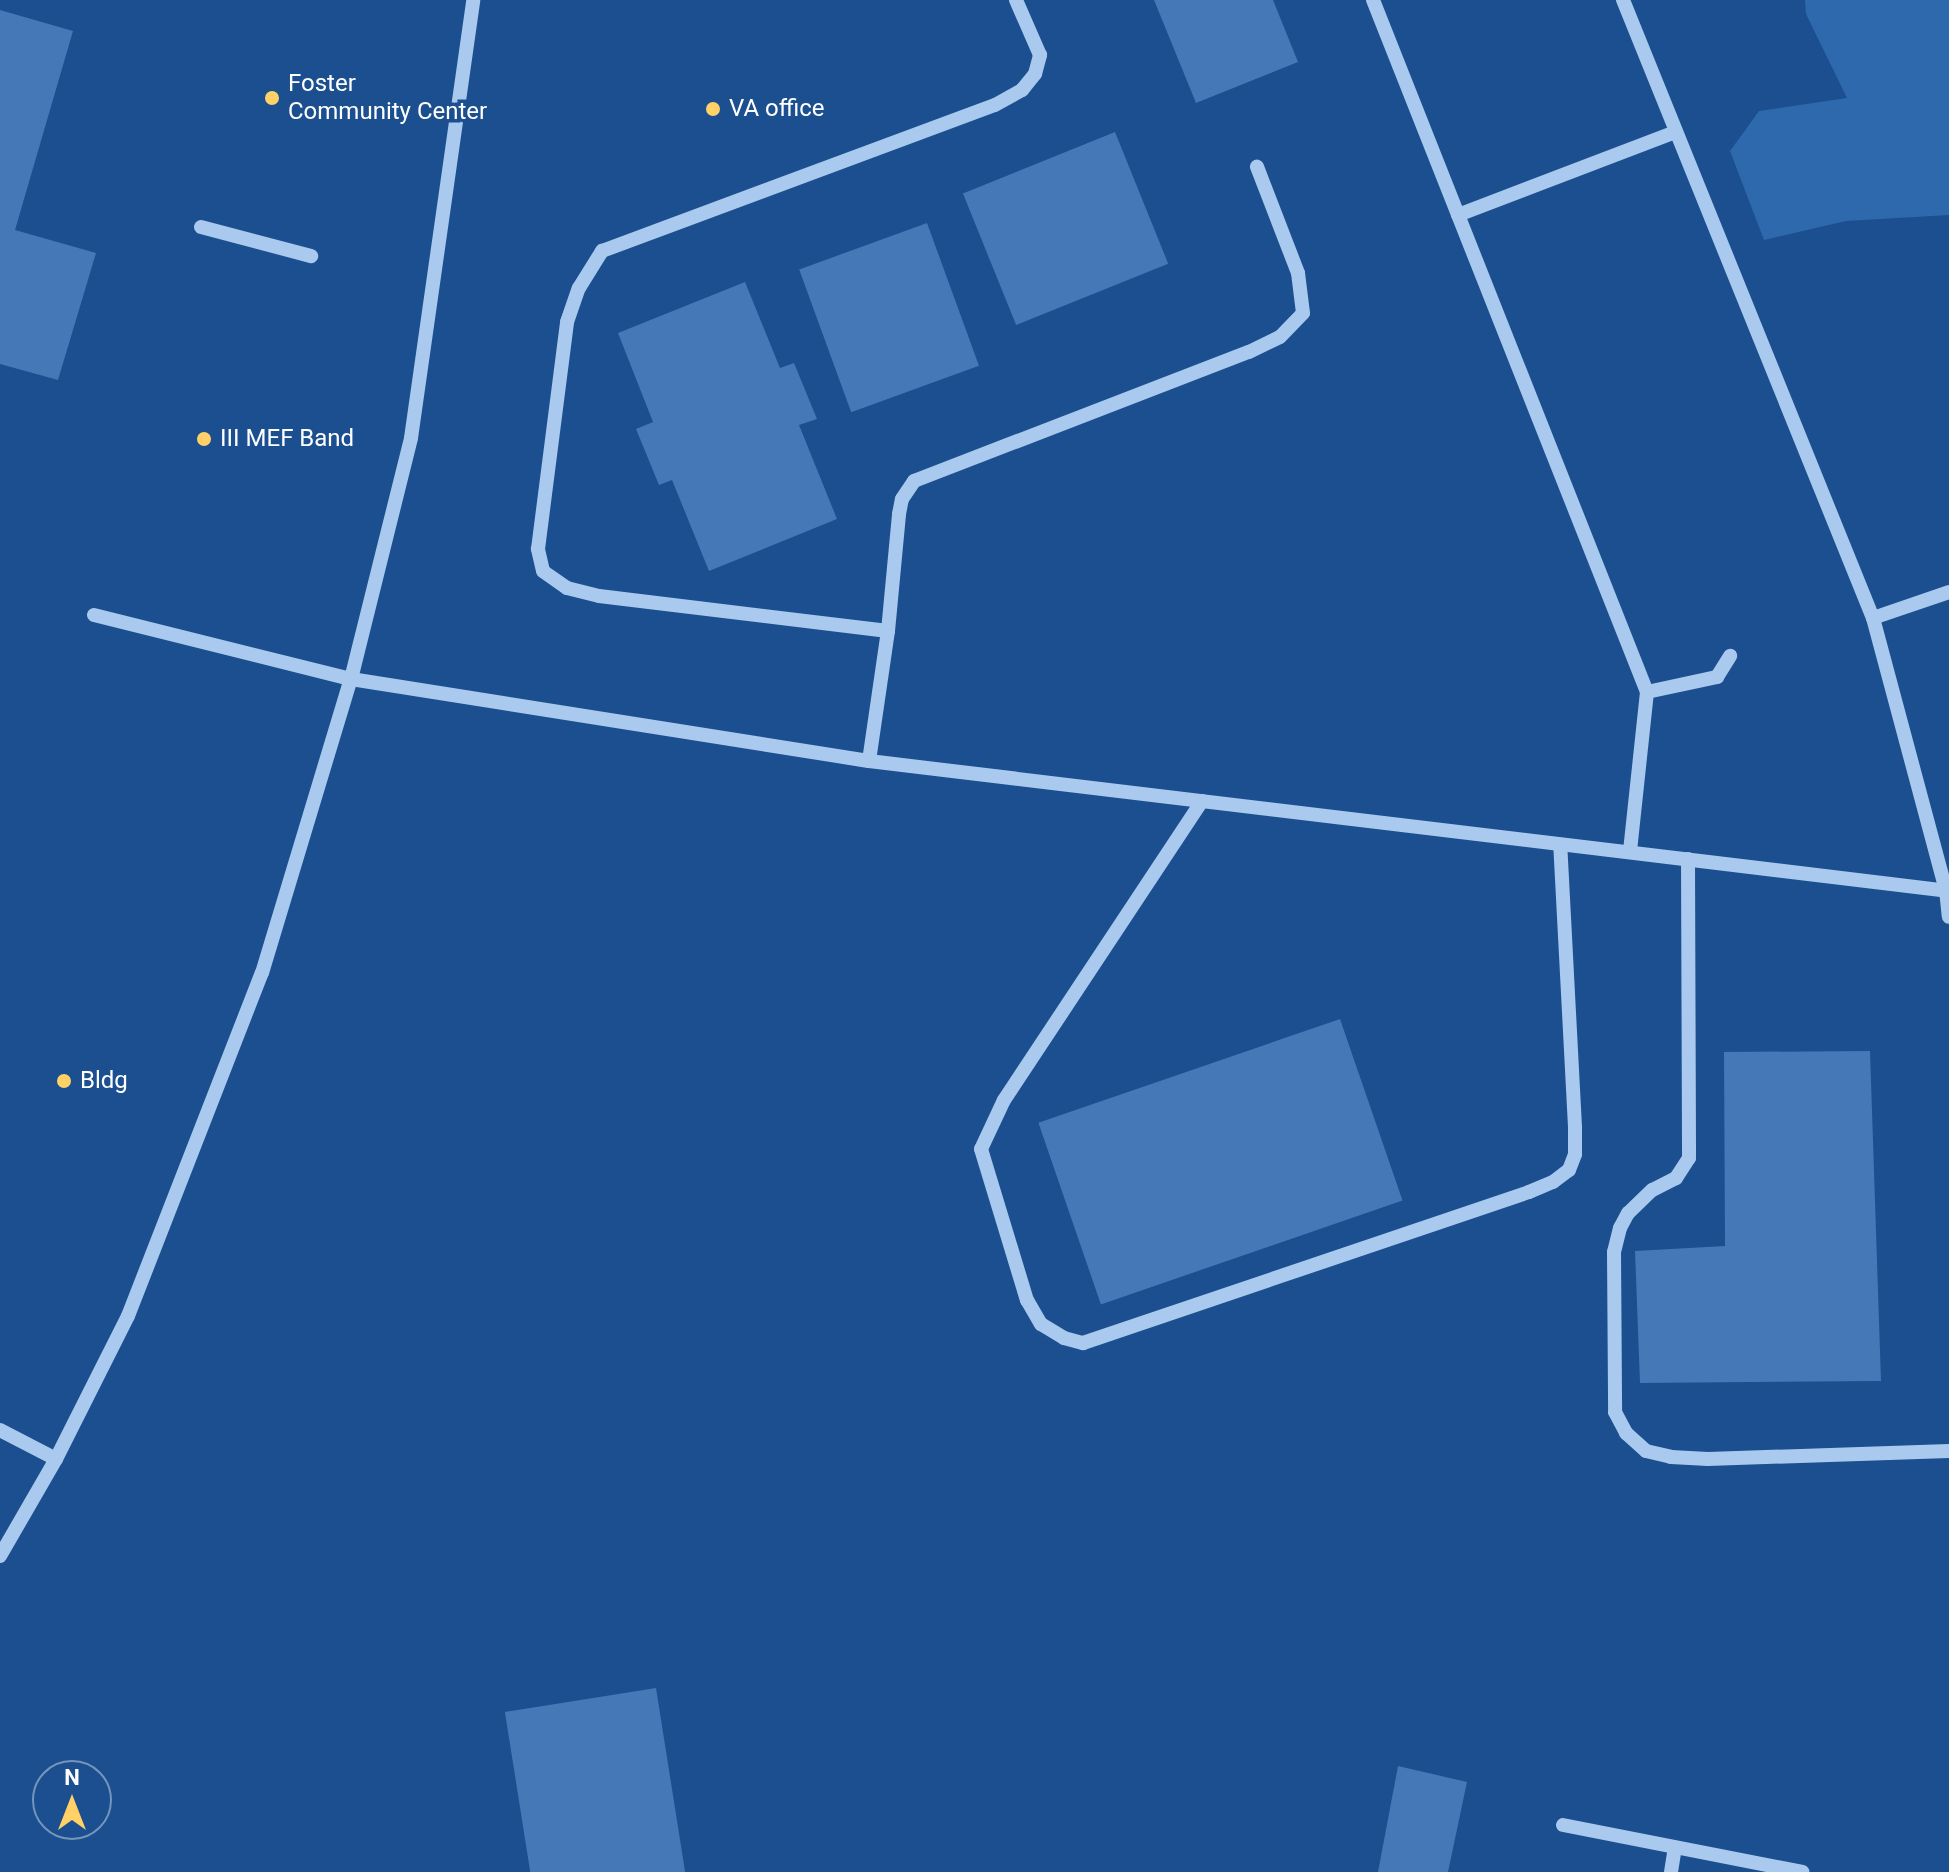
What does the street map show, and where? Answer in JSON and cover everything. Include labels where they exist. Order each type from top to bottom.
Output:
[{"type":"lane","points":[[0,1556],[56,1459],[128,1316],[262,973],[351,679],[411,438],[473,0]]},
{"type":"lane","points":[[888,631],[599,596],[567,588],[543,571],[538,549],[567,322],[579,288],[602,251],[995,105],[1022,90],[1035,74],[1040,55],[1016,0]]},
{"type":"lane","points":[[1373,0],[1647,692],[1630,852]]},
{"type":"lane","points":[[1623,0],[1873,618],[1947,890],[1949,917]]},
{"type":"lane","points":[[1458,215],[1675,132]]},
{"type":"lane","points":[[869,761],[888,631],[899,514],[902,499],[914,481],[1249,352],[1280,337],[1303,313],[1298,273],[1257,167]]},
{"type":"lane","points":[[201,227],[311,256]]},
{"type":"lane","points":[[1873,618],[1949,592]]},
{"type":"lane","points":[[94,615],[351,679],[869,761],[1947,890]]},
{"type":"lane","points":[[1647,692],[1717,677],[1730,656]]},
{"type":"lane","points":[[1202,801],[1004,1100],[981,1149],[1027,1300],[1041,1324],[1073,1341],[1083,1343],[1496,1203],[1553,1182],[1569,1170],[1575,1154],[1575,1127],[1560,844]]},
{"type":"lane","points":[[1688,859],[1689,1158],[1676,1178],[1652,1190],[1628,1213],[1620,1228],[1614,1252],[1615,1412],[1626,1433],[1646,1451],[1671,1457],[1708,1459],[1949,1451]]},
{"type":"lane","points":[[0,1430],[56,1459]]},
{"type":"lane","points":[[1563,1825],[1802,1872]]},
{"type":"lane","points":[[1671,1872],[1675,1847]]},
{"type":"shaded area","points":[[1805,0],[1949,0],[1949,215],[1846,221],[1764,240],[1730,151],[1759,111],[1847,98],[1806,14]]},
{"type":"building","points":[[1154,0],[1273,0],[1298,62],[1196,103]]},
{"type":"building","points":[[0,10],[73,31],[15,230],[96,253],[58,380],[0,364]]},
{"type":"building","points":[[1115,132],[1168,264],[1016,325],[963,193]]},
{"type":"building","points":[[927,223],[979,366],[851,412],[799,270]]},
{"type":"building","points":[[745,282],[780,368],[794,363],[817,419],[799,425],[837,519],[709,571],[672,480],[659,485],[636,429],[653,422],[618,333]]},
{"type":"building","points":[[1340,1019],[1403,1201],[1101,1304],[1038,1123]]},
{"type":"building","points":[[1870,1051],[1881,1381],[1640,1383],[1635,1251],[1725,1246],[1724,1052]]},
{"type":"building","points":[[656,1688],[685,1872],[530,1872],[505,1712]]},
{"type":"building","points":[[1398,1766],[1467,1782],[1448,1872],[1378,1872]]},
{"type":"place","name":"Foster Community Center","points":[[272,98]]},
{"type":"place","name":"VA office","points":[[713,109]]},
{"type":"place","name":"III MEF Band","points":[[204,439]]},
{"type":"place","name":"Bldg","points":[[64,1081]]}]
